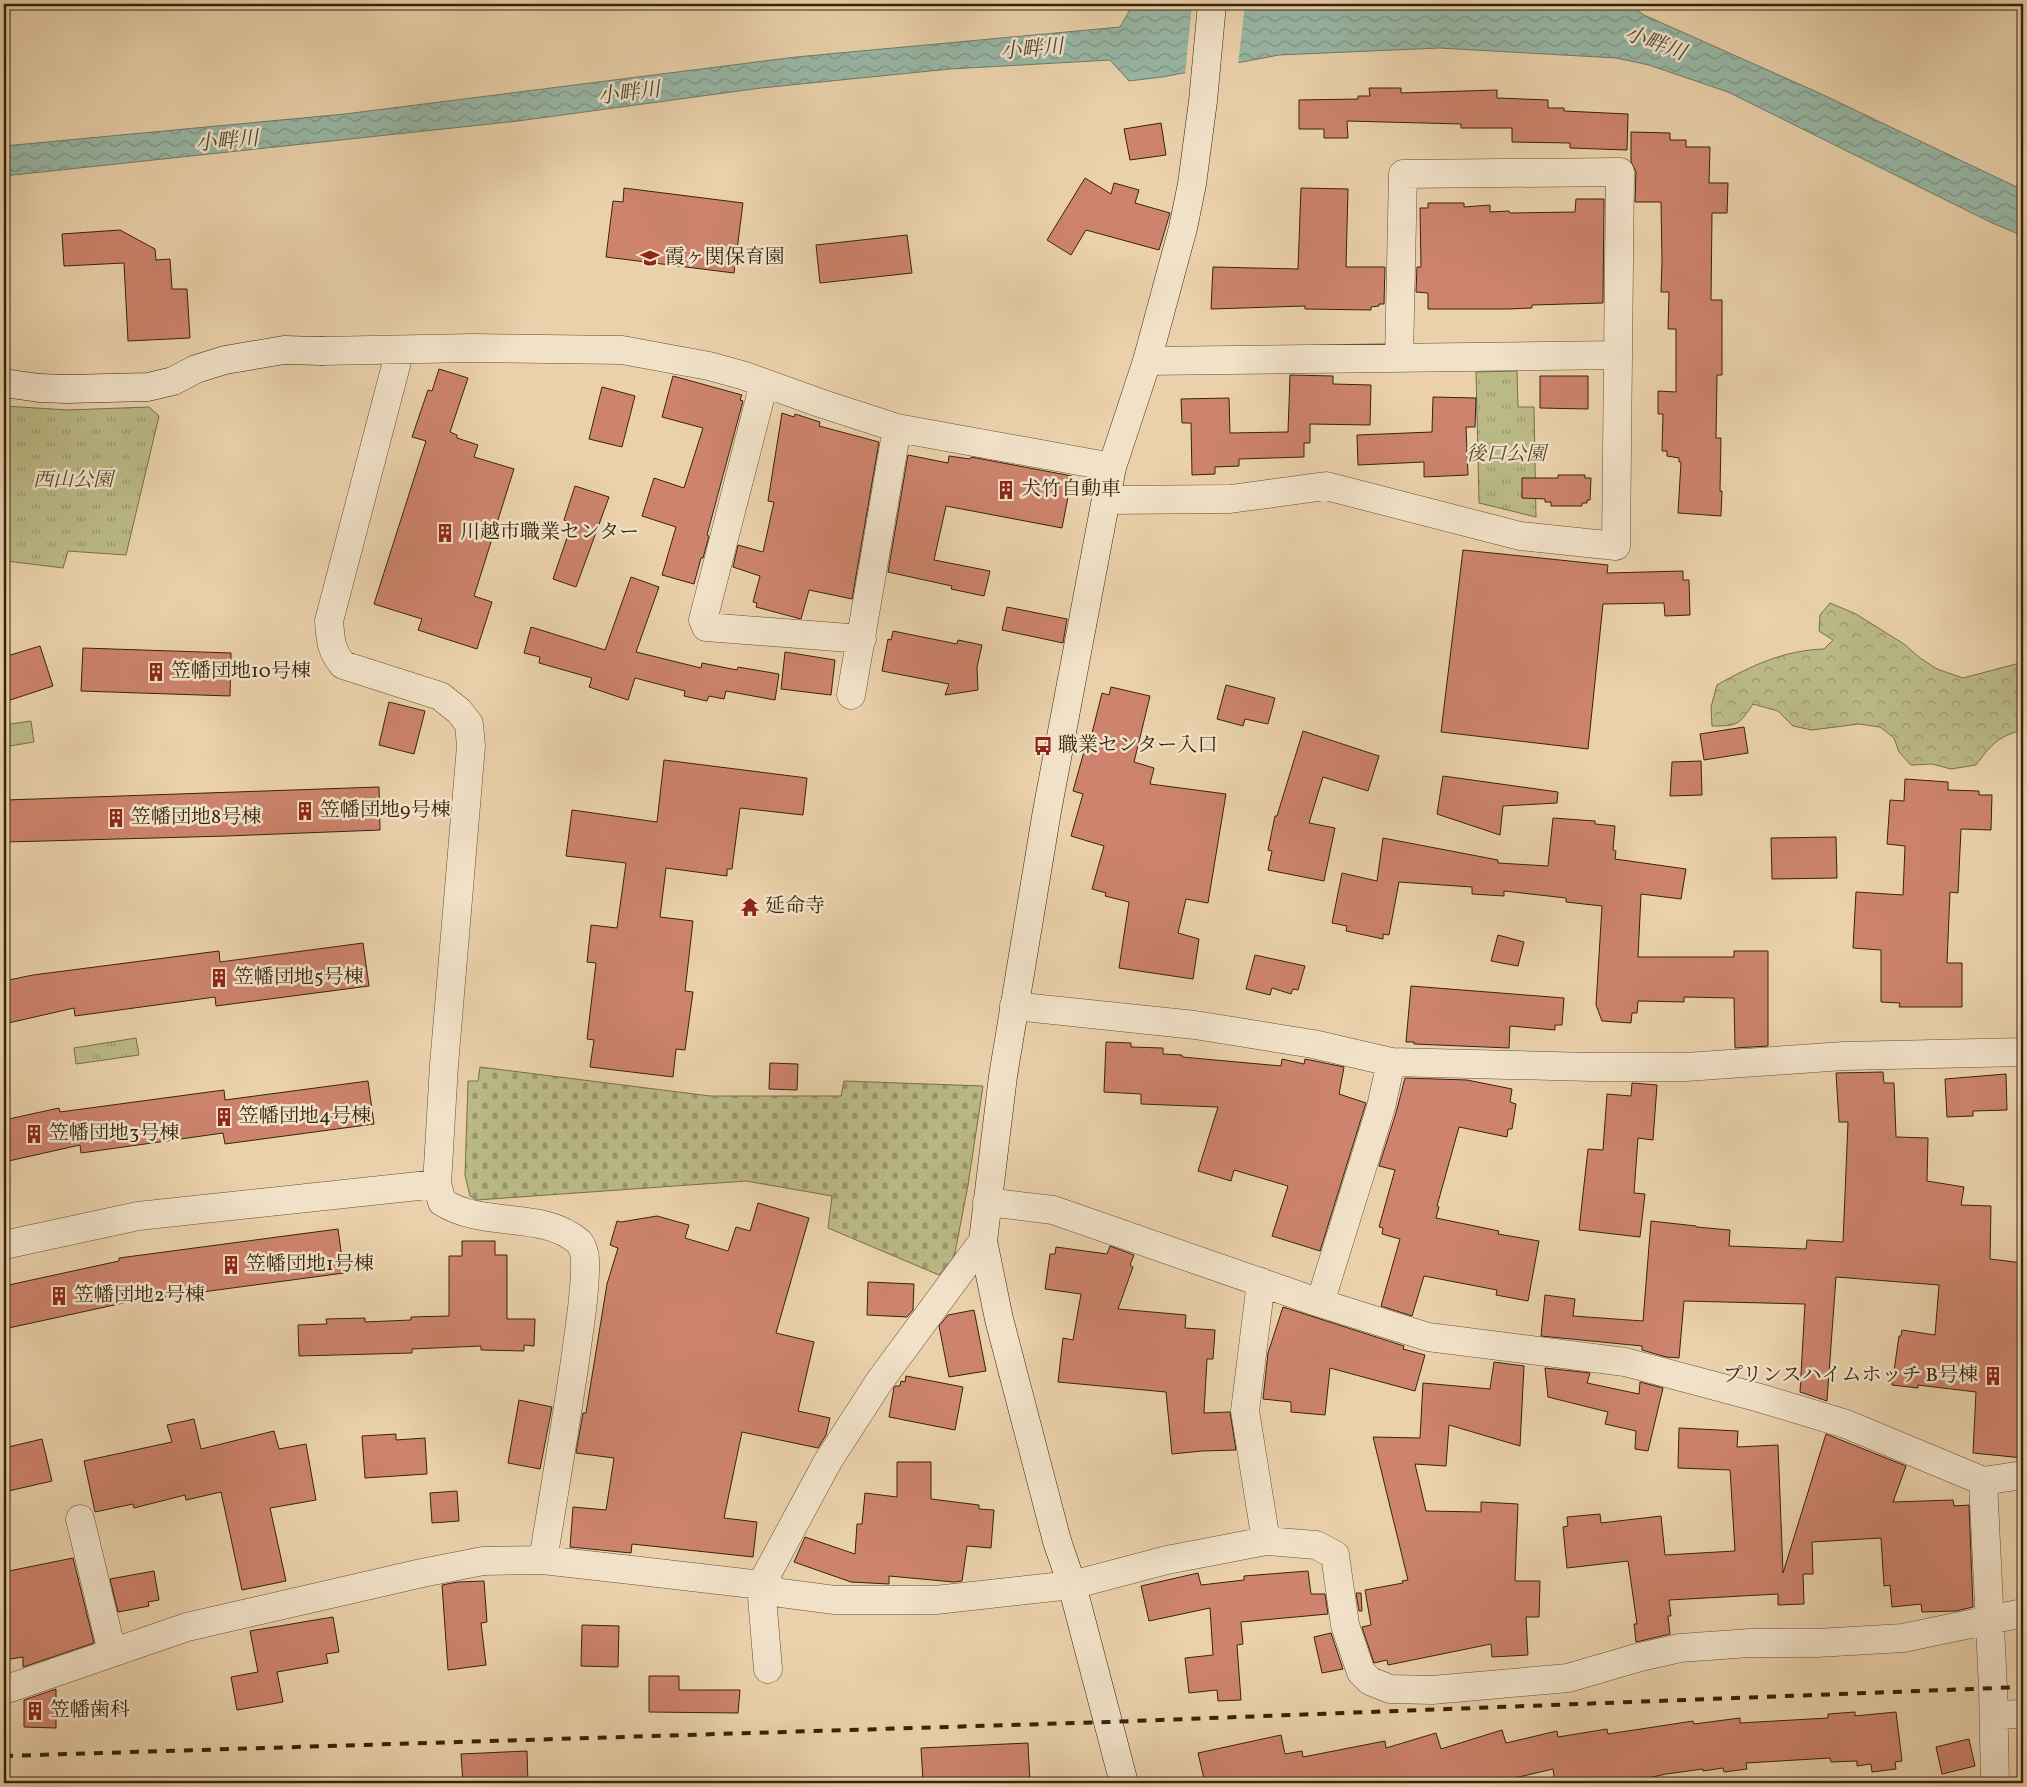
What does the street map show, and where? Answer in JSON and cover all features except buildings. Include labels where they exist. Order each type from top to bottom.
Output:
[{"type":"street","points":[[1124,1783],[1072,1585],[1057,1541],[999,1319],[983,1241],[1003,1076],[1047,811],[1112,467],[1147,361],[1192,184],[1212,4]]},
{"type":"street","points":[[1106,500],[1230,499],[1326,486],[1520,536],[1616,546],[1620,172],[1404,174],[1399,358]]},
{"type":"street","points":[[4,383],[39,388],[67,389],[148,387],[173,381],[196,368],[225,360],[284,350],[491,348],[622,350],[709,366],[897,428],[1112,467]]},
{"type":"street","points":[[400,350],[329,621],[330,642],[334,653],[344,664],[440,696],[459,711],[469,724],[470,746],[444,1065],[437,1184],[442,1202],[454,1209],[493,1219],[527,1222],[558,1228],[580,1243],[585,1257],[581,1320],[542,1560]]},
{"type":"street","points":[[1147,361],[1618,355]]},
{"type":"street","points":[[764,383],[703,620],[706,627],[862,639]]},
{"type":"street","points":[[851,695],[897,428]]},
{"type":"street","points":[[1014,1006],[1195,1025],[1313,1044],[1391,1062],[1591,1067],[1686,1067],[1844,1056],[2023,1052]]},
{"type":"street","points":[[1320,1303],[1381,1107],[1391,1062]]},
{"type":"street","points":[[4,1245],[138,1216],[437,1184]]},
{"type":"street","points":[[987,1202],[1053,1210],[1320,1303],[1428,1337],[1625,1362],[1760,1398],[1846,1424],[1983,1481],[2023,1475]]},
{"type":"street","points":[[768,1668],[761,1585],[828,1460],[878,1382],[983,1241]]},
{"type":"street","points":[[1261,1282],[1245,1411],[1266,1541]]},
{"type":"street","points":[[1983,1481],[1994,1716],[1995,1783]]},
{"type":"street","points":[[80,1519],[112,1652]]},
{"type":"street","points":[[4,1690],[187,1627],[422,1572],[483,1561],[542,1560],[761,1585],[781,1593],[835,1600],[936,1600],[1072,1585],[1167,1560],[1266,1541],[1316,1545],[1336,1555],[1345,1625],[1361,1672],[1370,1681],[1390,1689],[1432,1690],[1568,1678],[1640,1657],[1680,1648],[1750,1643],[1817,1643],[1903,1638],[2023,1613]]},
{"type":"street","points":[[1994,1716],[2023,1714]]},
{"type":"green space","name":"後口公園","points":[[1517,371],[1518,407],[1534,407],[1536,517],[1479,503],[1476,372]]},
{"type":"green space","name":"西山公園","points":[[4,406],[68,410],[149,407],[159,416],[126,555],[68,551],[63,568],[7,561],[4,542]]},
{"type":"green space","points":[[1830,603],[1856,614],[1904,644],[1937,669],[1963,678],[2016,664],[2023,659],[2023,730],[2001,738],[1976,765],[1951,769],[1932,764],[1911,765],[1899,752],[1894,738],[1880,727],[1859,724],[1812,730],[1793,726],[1778,711],[1753,704],[1737,723],[1727,726],[1712,726],[1711,707],[1717,685],[1742,671],[1768,660],[1795,652],[1824,649],[1833,640],[1819,631],[1820,615]]},
{"type":"green space","points":[[31,721],[34,742],[4,747],[4,725]]},
{"type":"green space","points":[[136,1038],[139,1055],[76,1064],[74,1048]]},
{"type":"green space","points":[[480,1067],[710,1096],[841,1096],[844,1081],[983,1086],[968,1185],[954,1258],[939,1275],[828,1228],[832,1196],[746,1181],[477,1200],[470,1196],[465,1175],[468,1081],[478,1081]]},
{"type":"water","name":"小畔川","points":[[1133,4],[1629,4],[1644,15],[1817,92],[2023,190],[2023,236],[1990,222],[1728,92],[1649,65],[1616,58],[1439,48],[1279,55],[1162,77],[1129,81],[1110,60],[950,69],[761,88],[518,121],[4,176],[4,146],[345,114],[796,57],[1120,27]]},
{"type":"pier","points":[[1192,4],[1245,4],[1238,65],[1185,75]]},
{"type":"railway","points":[[4,1756],[1108,1722],[2023,1687]]},
{"type":"place","name":"霞ヶ関保育園","points":[[650,258]]},
{"type":"place","name":"犬竹自動車","points":[[1006,490]]},
{"type":"place","name":"川越市職業センター","points":[[445,533]]},
{"type":"place","name":"笠幡団地10号棟","points":[[156,672]]},
{"type":"place","name":"職業センター入口","points":[[1043,746]]},
{"type":"place","name":"笠幡団地9号棟","points":[[305,811]]},
{"type":"place","name":"笠幡団地8号棟","points":[[116,818]]},
{"type":"place","name":"延命寺","points":[[750,907]]},
{"type":"place","name":"笠幡団地5号棟","points":[[219,978]]},
{"type":"place","name":"笠幡団地4号棟","points":[[224,1117]]},
{"type":"place","name":"笠幡団地3号棟","points":[[34,1134]]},
{"type":"place","name":"笠幡団地1号棟","points":[[231,1265]]},
{"type":"place","name":"笠幡団地2号棟","points":[[59,1296]]},
{"type":"place","name":"プリンスハイムホッチ B号棟","points":[[1993,1376]]},
{"type":"place","name":"笠幡歯科","points":[[35,1711]]}]
